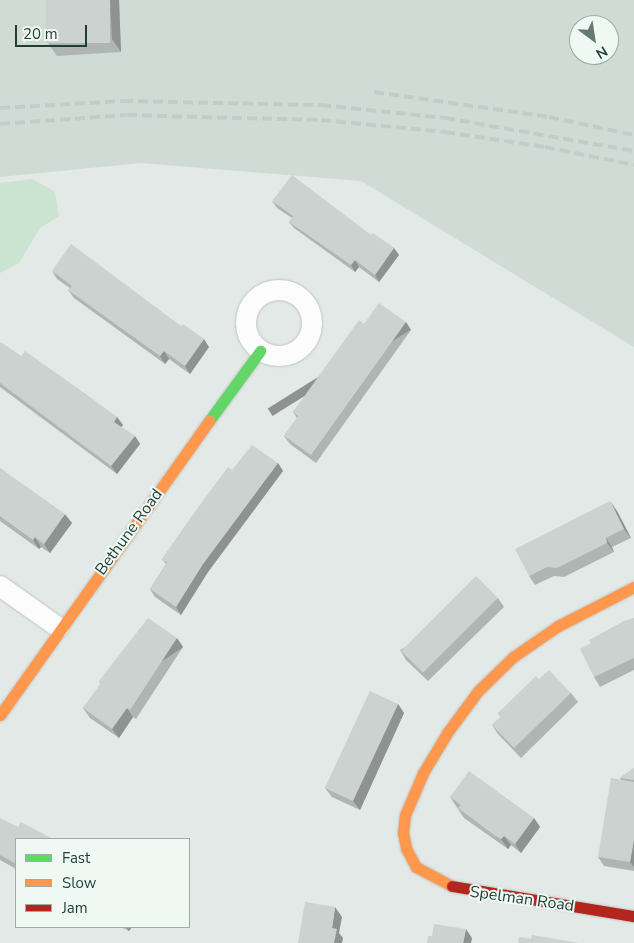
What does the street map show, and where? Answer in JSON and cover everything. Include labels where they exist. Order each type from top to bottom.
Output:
[{"type":"street","name":"Bethune Road","points":[[0,715],[59,628],[260,351]]},
{"type":"street","points":[[0,586],[59,628]]},
{"type":"street","name":"Spelman Road","points":[[634,588],[558,626],[521,652],[478,690],[446,733],[422,773],[405,815],[404,841],[416,866],[436,880],[462,890],[634,916]]},
{"type":"shaded area","points":[[0,0],[634,0],[634,347],[361,181],[141,163],[0,177]]},
{"type":"green space","points":[[33,179],[55,192],[59,216],[40,228],[19,263],[0,273],[0,183]]},
{"type":"building","points":[[46,0],[110,0],[110,43],[46,43]]},
{"type":"building","points":[[292,175],[371,235],[373,233],[394,248],[375,275],[355,260],[351,265],[289,222],[293,216],[272,201]]},
{"type":"building","points":[[71,244],[181,326],[183,324],[204,339],[185,366],[164,351],[160,356],[68,290],[72,286],[52,271]]},
{"type":"building","points":[[379,303],[406,322],[311,455],[284,436],[298,416],[293,412],[359,320],[364,324]]},
{"type":"building","points":[[1,342],[21,356],[25,351],[117,417],[114,422],[135,436],[111,466],[0,383]]},
{"type":"building","points":[[252,445],[278,463],[203,564],[176,607],[150,589],[167,563],[162,559],[228,467],[232,470]]},
{"type":"building","points":[[0,468],[65,514],[44,544],[35,537],[33,540],[0,516]]},
{"type":"building","points":[[610,501],[624,529],[606,538],[607,543],[557,568],[547,567],[529,576],[515,549]]},
{"type":"building","points":[[476,576],[498,598],[423,673],[401,651]]},
{"type":"building","points":[[148,618],[177,638],[130,710],[127,708],[112,729],[83,708],[101,683],[99,681]]},
{"type":"building","points":[[634,618],[634,658],[594,677],[580,649],[591,643],[589,640],[624,621]]},
{"type":"building","points":[[549,670],[571,693],[514,748],[492,725],[501,716],[498,713],[536,676],[539,679]]},
{"type":"building","points":[[370,691],[398,704],[353,801],[325,788]]},
{"type":"building","points":[[634,768],[634,780],[620,778]]},
{"type":"building","points":[[469,771],[534,818],[515,844],[504,836],[501,839],[494,835],[458,808],[461,805],[450,797]]},
{"type":"building","points":[[611,778],[634,782],[634,840],[630,862],[598,857]]},
{"type":"building","points":[[0,818],[18,827],[21,822],[51,838],[15,838],[15,863],[0,855]]},
{"type":"building","points":[[305,902],[335,907],[332,928],[337,929],[334,943],[298,943]]},
{"type":"building","points":[[434,924],[466,929],[463,943],[427,943],[428,936],[432,936]]},
{"type":"building","points":[[532,935],[579,943],[518,943],[519,937],[531,939]]},
{"type":"railway","points":[[374,92],[549,117],[634,135]]},
{"type":"railway","points":[[0,108],[123,101],[321,105],[445,118],[634,151]]},
{"type":"railway","points":[[0,124],[127,115],[321,120],[445,132],[545,147],[634,165]]},
{"type":"traffic: fast","points":[[209,421],[260,351]]},
{"type":"traffic: slow","points":[[0,715],[209,421]]},
{"type":"traffic: slow","points":[[452,886],[416,867],[406,848],[403,833],[405,815],[423,773],[447,733],[478,691],[513,657],[558,626],[634,587]]},
{"type":"traffic: jam","points":[[452,886],[634,916]]}]
